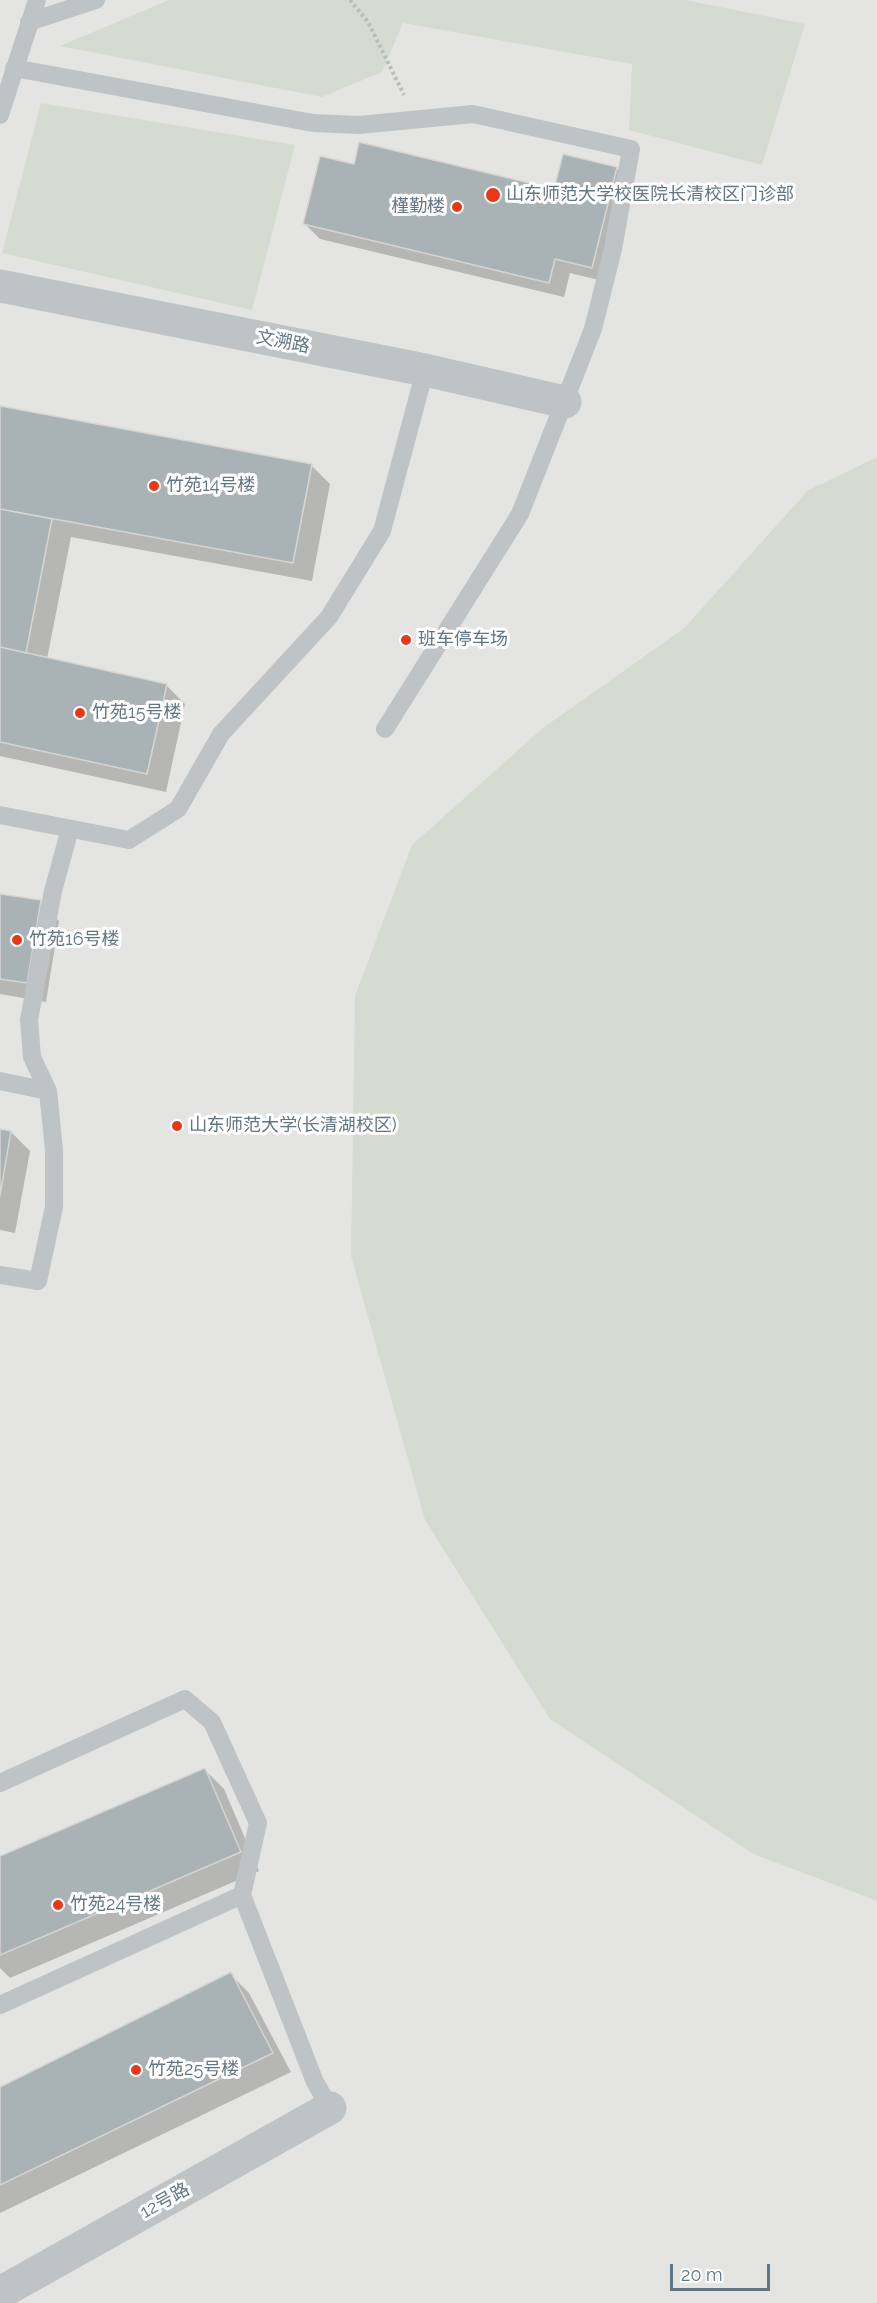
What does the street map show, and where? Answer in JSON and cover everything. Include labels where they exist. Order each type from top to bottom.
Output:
[{"type":"street","name":"文溯路","points":[[0,286],[425,370],[565,402]]},
{"type":"street","name":"12号路","points":[[0,2293],[330,2108]]},
{"type":"lane","points":[[0,115],[37,0]]},
{"type":"lane","points":[[29,22],[96,0]]},
{"type":"lane","points":[[14,68],[313,123],[359,125],[473,114],[631,149],[613,249],[593,329],[520,514],[385,729]]},
{"type":"lane","points":[[0,815],[129,840],[178,809],[221,734],[329,617],[382,531],[425,370]]},
{"type":"lane","points":[[0,1275],[38,1281],[47,1250],[54,1196],[54,1150],[48,1091],[33,1057],[29,1020],[53,891],[70,829]]},
{"type":"lane","points":[[0,1081],[48,1091]]},
{"type":"lane","points":[[0,1784],[185,1699],[212,1722],[258,1823],[242,1895],[315,2082],[330,2108]]},
{"type":"lane","points":[[0,2005],[242,1895]]},
{"type":"path","points":[[350,0],[368,22],[417,120]]},
{"type":"shaded area","name":"山东师范大学(长清湖校区)","points":[[0,0],[877,0],[877,457],[808,490],[684,628],[544,727],[755,1855],[877,1901],[877,2303],[0,2303]]},
{"type":"shaded area","points":[[169,0],[685,0],[805,24],[762,165],[629,130],[632,64],[403,23],[382,72],[322,97],[60,46]]},
{"type":"shaded area","points":[[41,103],[295,145],[252,310],[2,253]]},
{"type":"shaded area","points":[[877,457],[877,1901],[755,1855],[550,1719],[425,1520],[351,1256],[355,996],[412,845],[544,727],[684,628],[808,490]]},
{"type":"building","name":"槿勤楼","points":[[359,142],[554,189],[563,154],[617,167],[592,268],[555,259],[549,283],[303,224],[320,156],[354,164]]},
{"type":"building","name":"竹苑14号楼","points":[[0,406],[312,464],[293,563],[0,509]]},
{"type":"building","points":[[0,509],[52,519],[26,653],[0,647]]},
{"type":"building","name":"竹苑15号楼","points":[[0,647],[167,684],[147,774],[0,742]]},
{"type":"building","name":"竹苑16号楼","points":[[0,894],[41,900],[27,983],[0,979]]},
{"type":"building","points":[[0,1129],[11,1131],[0,1196]]},
{"type":"building","name":"竹苑24号楼","points":[[205,1768],[241,1852],[0,1955],[0,1856]]},
{"type":"building","name":"竹苑25号楼","points":[[231,1972],[273,2053],[0,2185],[0,2087]]},
{"type":"place","name":"山东师范大学校医院长清校区门诊部","points":[[493,195]]},
{"type":"place","name":"槿勤楼","points":[[457,207]]},
{"type":"place","name":"竹苑14号楼","points":[[154,486]]},
{"type":"place","name":"班车停车场","points":[[406,640]]},
{"type":"place","name":"竹苑15号楼","points":[[80,713]]},
{"type":"place","name":"竹苑16号楼","points":[[17,940]]},
{"type":"place","name":"山东师范大学(长清湖校区)","points":[[177,1126]]},
{"type":"place","name":"竹苑24号楼","points":[[58,1905]]},
{"type":"place","name":"竹苑25号楼","points":[[136,2070]]}]
